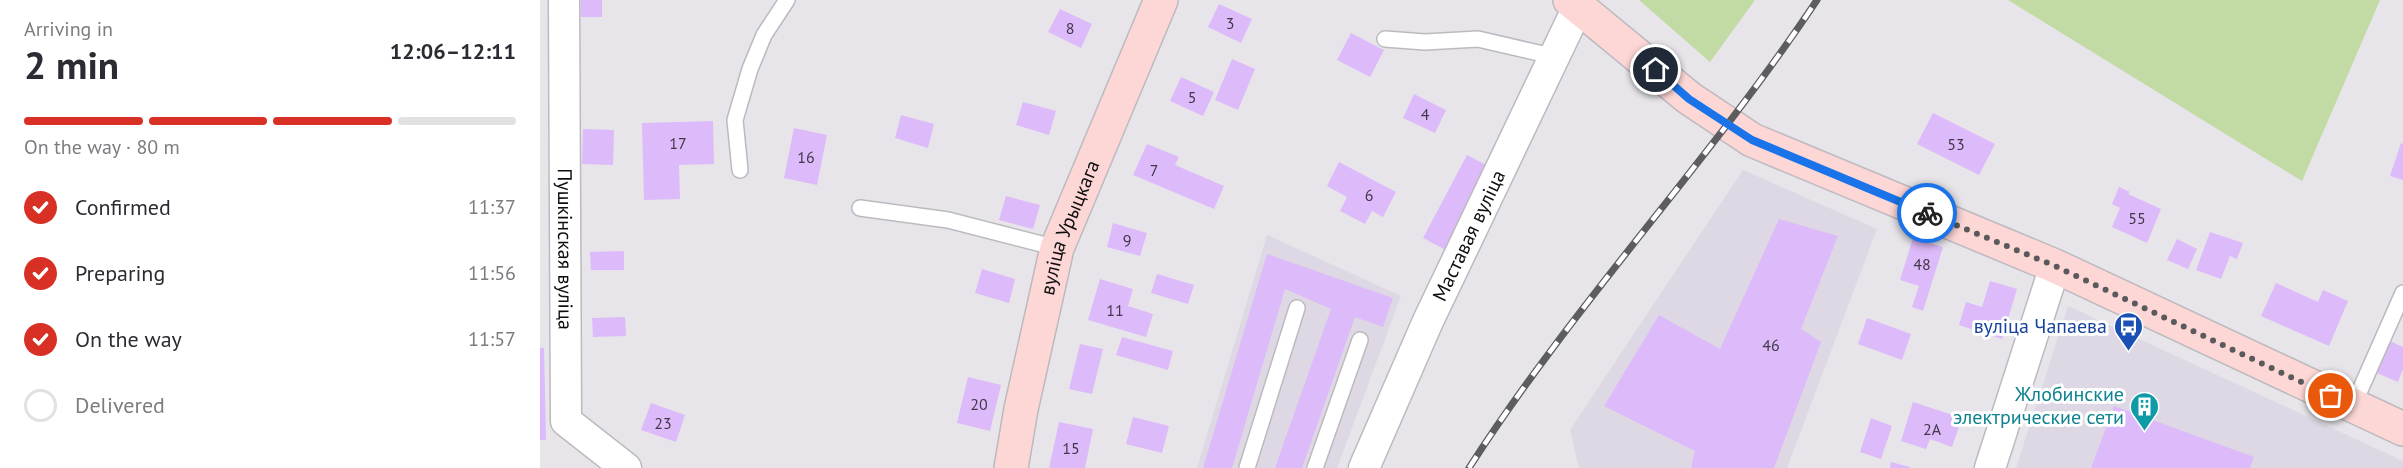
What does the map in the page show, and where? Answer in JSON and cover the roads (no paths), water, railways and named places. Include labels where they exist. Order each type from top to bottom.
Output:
[{"type":"main road","name":"вуліца Урыцкага","points":[[1011,468],[1021,409],[1057,248],[1161,0]]},
{"type":"main road","points":[[1574,3],[1689,99],[1752,140],[2055,266],[2403,429]]},
{"type":"street","name":"Пушкінская вуліца","points":[[564,0],[566,421],[626,468]]},
{"type":"street","name":"Маставая вуліца","points":[[1364,468],[1428,321],[1556,57],[1574,3]]},
{"type":"street","points":[[1990,468],[2055,266]]},
{"type":"lane","points":[[740,170],[735,120],[750,69],[764,35],[787,0]]},
{"type":"lane","points":[[1385,39],[1425,42],[1478,39],[1556,57]]},
{"type":"lane","points":[[860,208],[948,220],[1057,248]]},
{"type":"lane","points":[[2353,406],[2403,293]]},
{"type":"lane","points":[[1247,468],[1297,308]]},
{"type":"lane","points":[[1315,468],[1360,340]]},
{"type":"railway","points":[[1469,468],[1552,348],[1732,118],[1817,0]]},
{"type":"place","name":"вуліца Чапаева","points":[[2128,352]]},
{"type":"place","name":"Жлобинские электрические сети","points":[[2145,432]]}]
